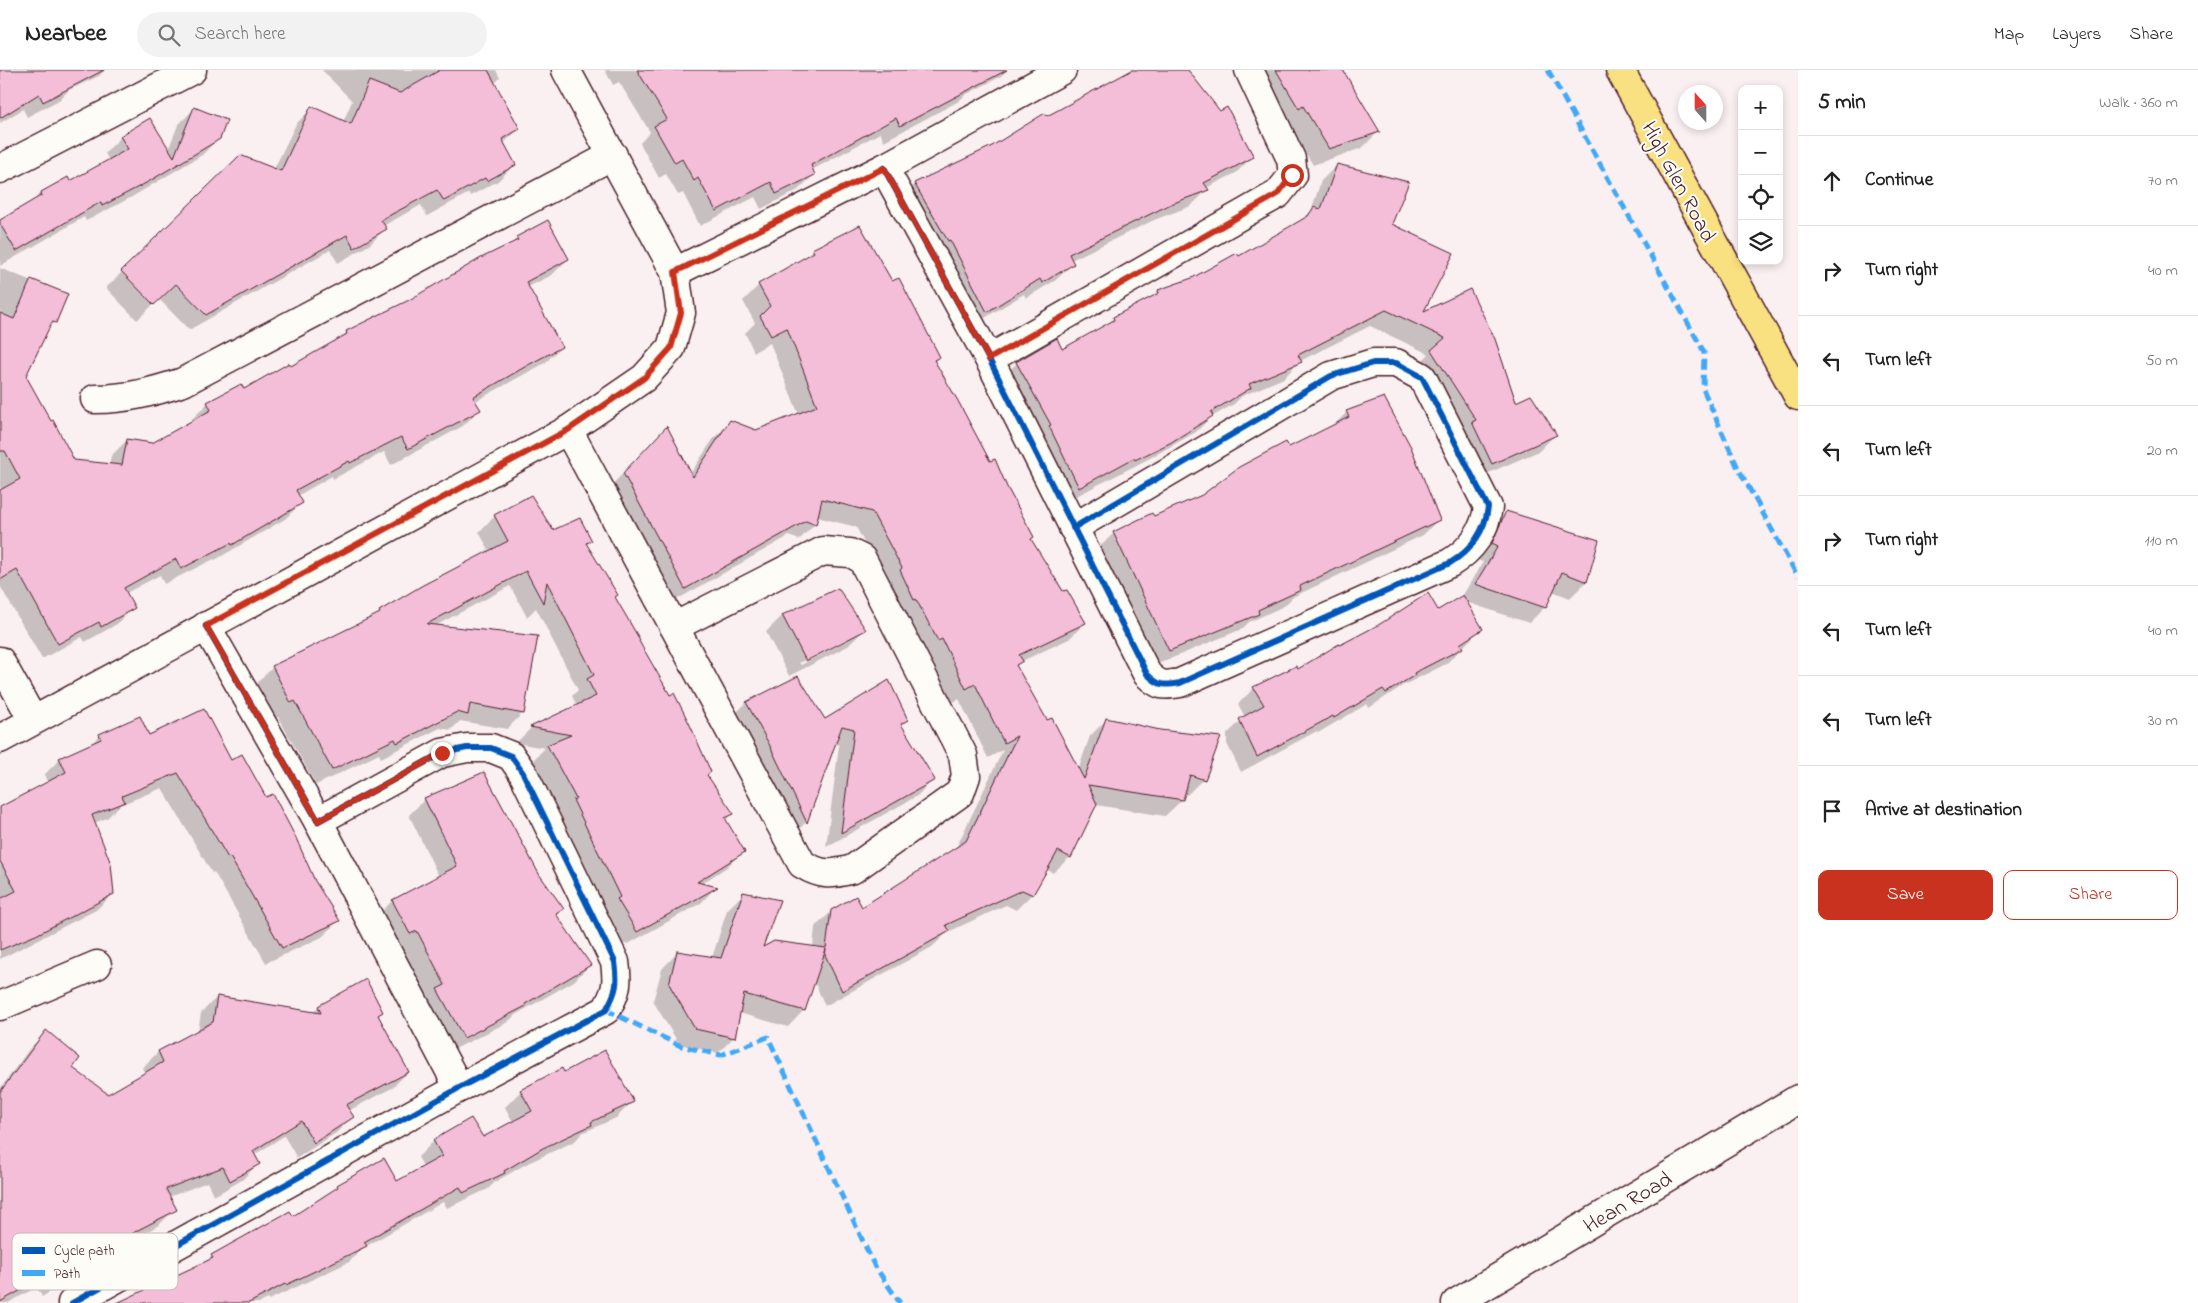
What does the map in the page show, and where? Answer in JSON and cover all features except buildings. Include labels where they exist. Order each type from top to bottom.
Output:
[{"type":"main road","name":"High Glen Road","points":[[1620,70],[1798,396]]},
{"type":"street","points":[[0,169],[192,70]]},
{"type":"street","points":[[0,739],[568,430],[644,378],[671,348],[681,313],[675,272],[566,70]]},
{"type":"street","points":[[675,272],[884,168],[1062,70]]},
{"type":"street","points":[[989,359],[1278,194],[1292,175],[1291,158],[1249,70]]},
{"type":"street","points":[[95,399],[121,399],[146,394],[183,382],[613,155]]},
{"type":"street","points":[[884,168],[989,359],[1073,528],[1147,674],[1157,683],[1166,686],[1180,683],[1450,563],[1466,553],[1477,538],[1486,522],[1488,507],[1422,377],[1396,363],[1373,363],[1331,376],[1073,528]]},
{"type":"street","points":[[568,430],[674,627],[802,864],[814,871],[834,875],[854,869],[960,793],[966,776],[963,755],[862,559],[850,553],[823,551],[674,627]]},
{"type":"street","points":[[206,626],[318,821],[459,1088]]},
{"type":"street","points":[[0,661],[33,720]]},
{"type":"street","points":[[178,1244],[459,1088],[606,1010],[616,993],[617,976],[615,962],[523,773],[511,756],[491,748],[467,748],[442,753],[318,821]]},
{"type":"street","points":[[0,1006],[97,965]]},
{"type":"street","name":"Hean Road","points":[[1456,1303],[1798,1099]]},
{"type":"street","points":[[72,1303],[95,1290]]},
{"type":"marked path","points":[[1548,70],[1704,352],[1703,389],[1738,468],[1798,577]]},
{"type":"marked path","points":[[606,1010],[681,1046],[721,1055],[768,1037],[874,1265],[900,1303]]},
{"type":"cycle path","points":[[884,168],[989,359],[1147,674],[1158,683],[1165,685],[1180,683],[1450,563],[1458,558],[1476,540],[1484,524],[1488,507],[1422,377],[1396,363],[1373,363],[1331,376],[1073,528]]},
{"type":"cycle path","points":[[178,1244],[459,1088],[606,1010],[616,987],[615,962],[523,773],[511,756],[491,748],[467,748],[442,753],[318,821],[206,626]]},
{"type":"cycle path","points":[[72,1303],[95,1290]]},
{"type":"route","points":[[442,753],[318,821],[206,626],[568,430],[644,378],[671,348],[681,313],[675,272],[884,168],[989,359],[1278,194],[1292,175]]}]
